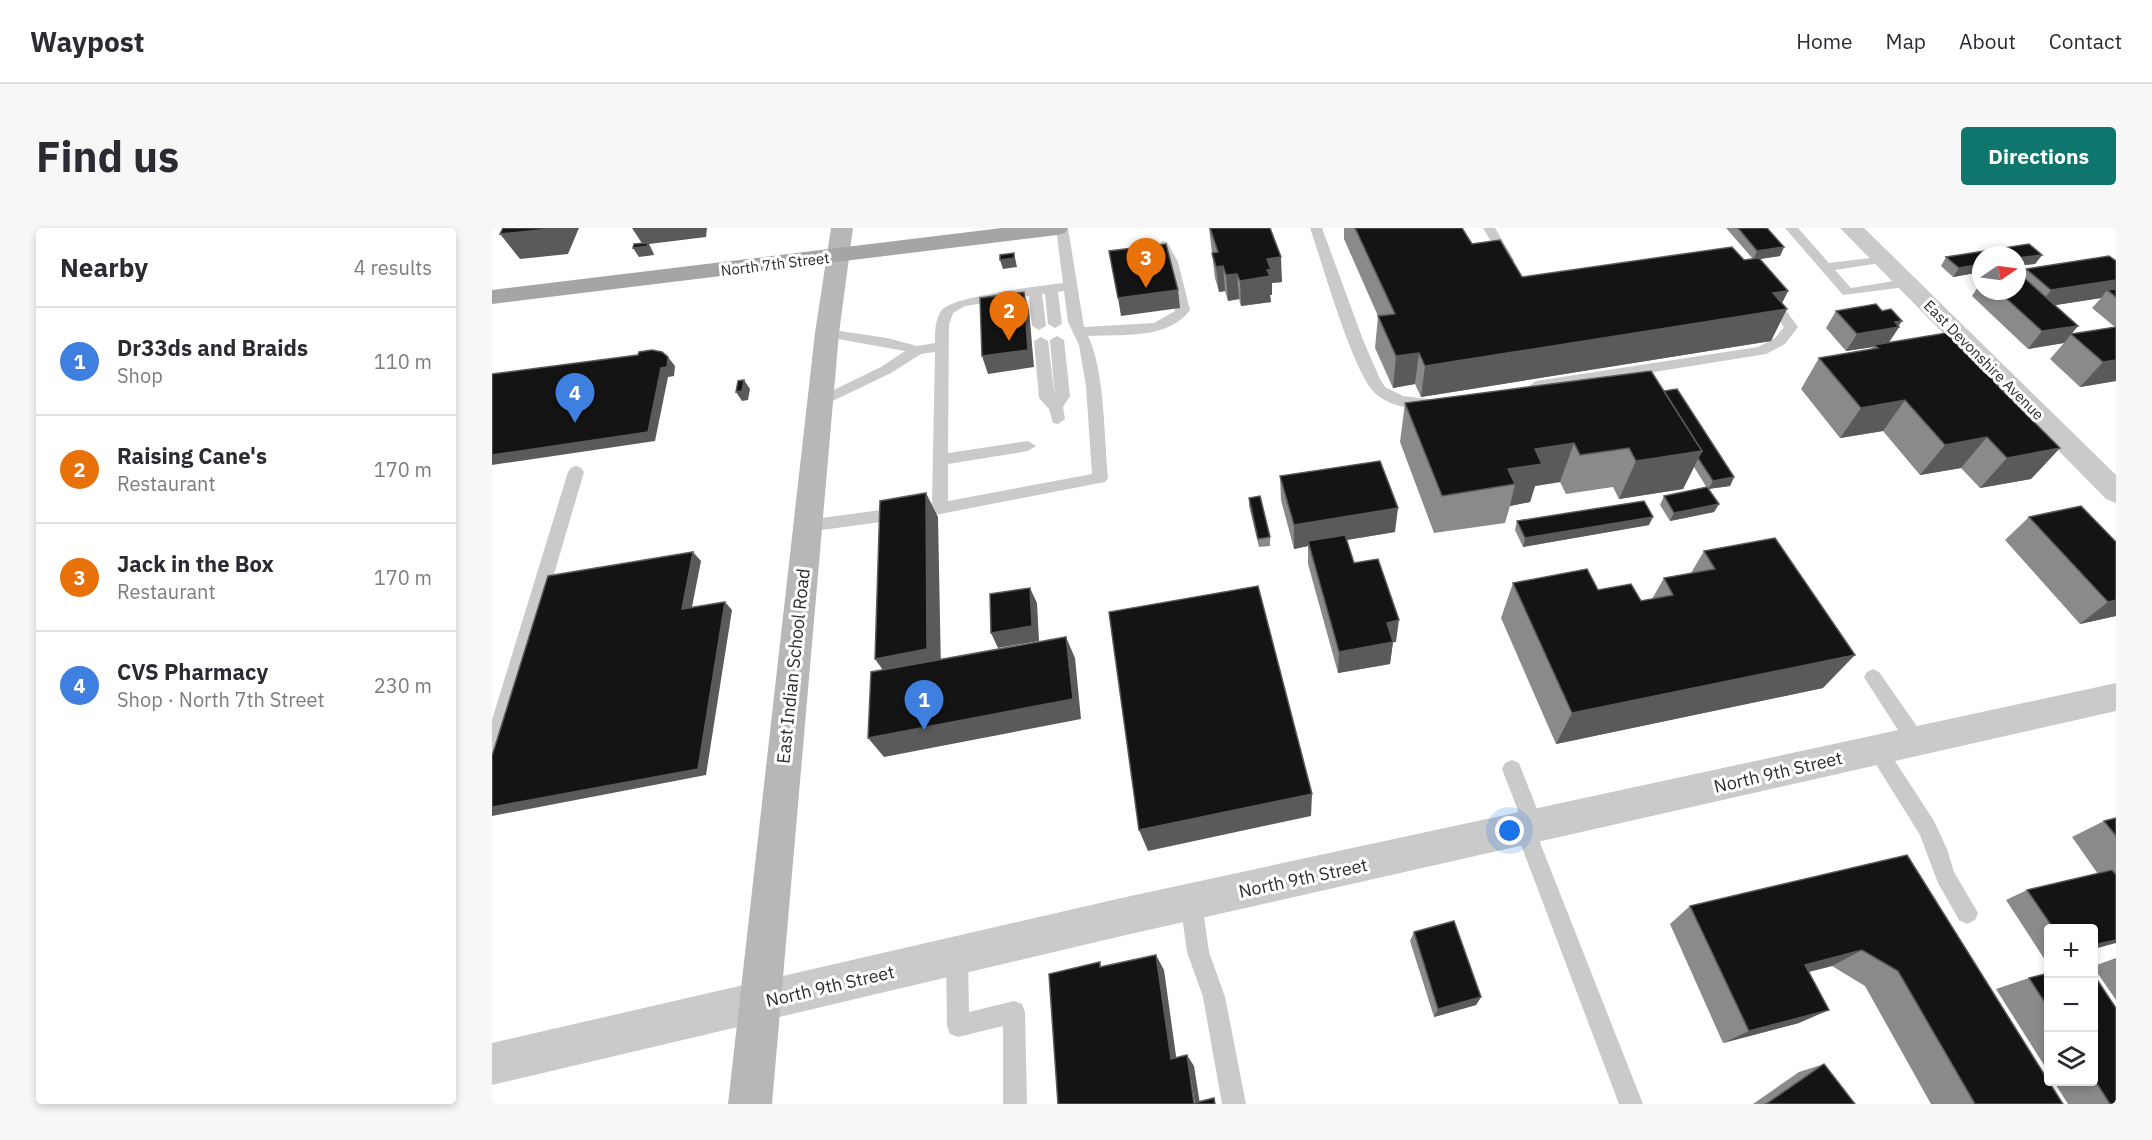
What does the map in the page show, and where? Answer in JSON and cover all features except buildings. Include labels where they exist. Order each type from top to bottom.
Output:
[{"type":"main road","name":"East Indian School Road","points":[[750,1104],[827,333],[842,228]]},
{"type":"main road","name":"North 7th Street","points":[[492,297],[837,257],[1060,228]]},
{"type":"street","name":"East Devonshire Avenue","points":[[1851,228],[2116,492]]},
{"type":"street","name":"North 9th Street","points":[[492,1064],[1191,902],[2116,697]]},
{"type":"lane","points":[[807,526],[940,508],[1100,478],[1094,386],[1086,345],[1075,322],[1060,228]]},
{"type":"lane","points":[[1316,228],[1366,365],[1378,388],[1398,400],[1422,404],[1445,401]]},
{"type":"lane","points":[[1489,228],[1516,274]]},
{"type":"lane","points":[[1791,228],[1848,292],[1906,283]]},
{"type":"lane","points":[[1080,332],[1147,328],[1168,323],[1178,316],[1183,310],[1172,262],[1163,245]]},
{"type":"lane","points":[[1826,267],[1883,259]]},
{"type":"lane","points":[[940,508],[942,325],[947,311],[962,303],[1070,285]]},
{"type":"lane","points":[[1051,289],[1055,324]]},
{"type":"lane","points":[[1527,388],[1761,351],[1780,341],[1791,327],[1760,289]]},
{"type":"lane","points":[[1035,291],[1046,398],[1057,413],[1063,396],[1057,339]]},
{"type":"lane","points":[[827,333],[887,342],[917,350]]},
{"type":"lane","points":[[820,402],[886,370],[917,350],[942,346]]},
{"type":"lane","points":[[940,460],[1028,446]]},
{"type":"lane","points":[[492,751],[576,472]]},
{"type":"lane","points":[[1873,677],[1917,741]]},
{"type":"lane","points":[[1877,750],[1927,828],[1937,849],[1945,876],[1966,913]]},
{"type":"lane","points":[[1512,769],[1530,828],[1631,1104]]},
{"type":"lane","points":[[1191,902],[1198,952],[1214,997],[1234,1104]]},
{"type":"lane","points":[[957,956],[958,1026],[1014,1012],[1015,1104]]},
{"type":"place","name":"Jack in the Box","points":[[1146,288]]},
{"type":"place","name":"Raising Cane's","points":[[1009,341]]},
{"type":"place","name":"CVS Pharmacy","points":[[575,423]]},
{"type":"place","name":"Dr33ds and Braids","points":[[924,730]]}]
